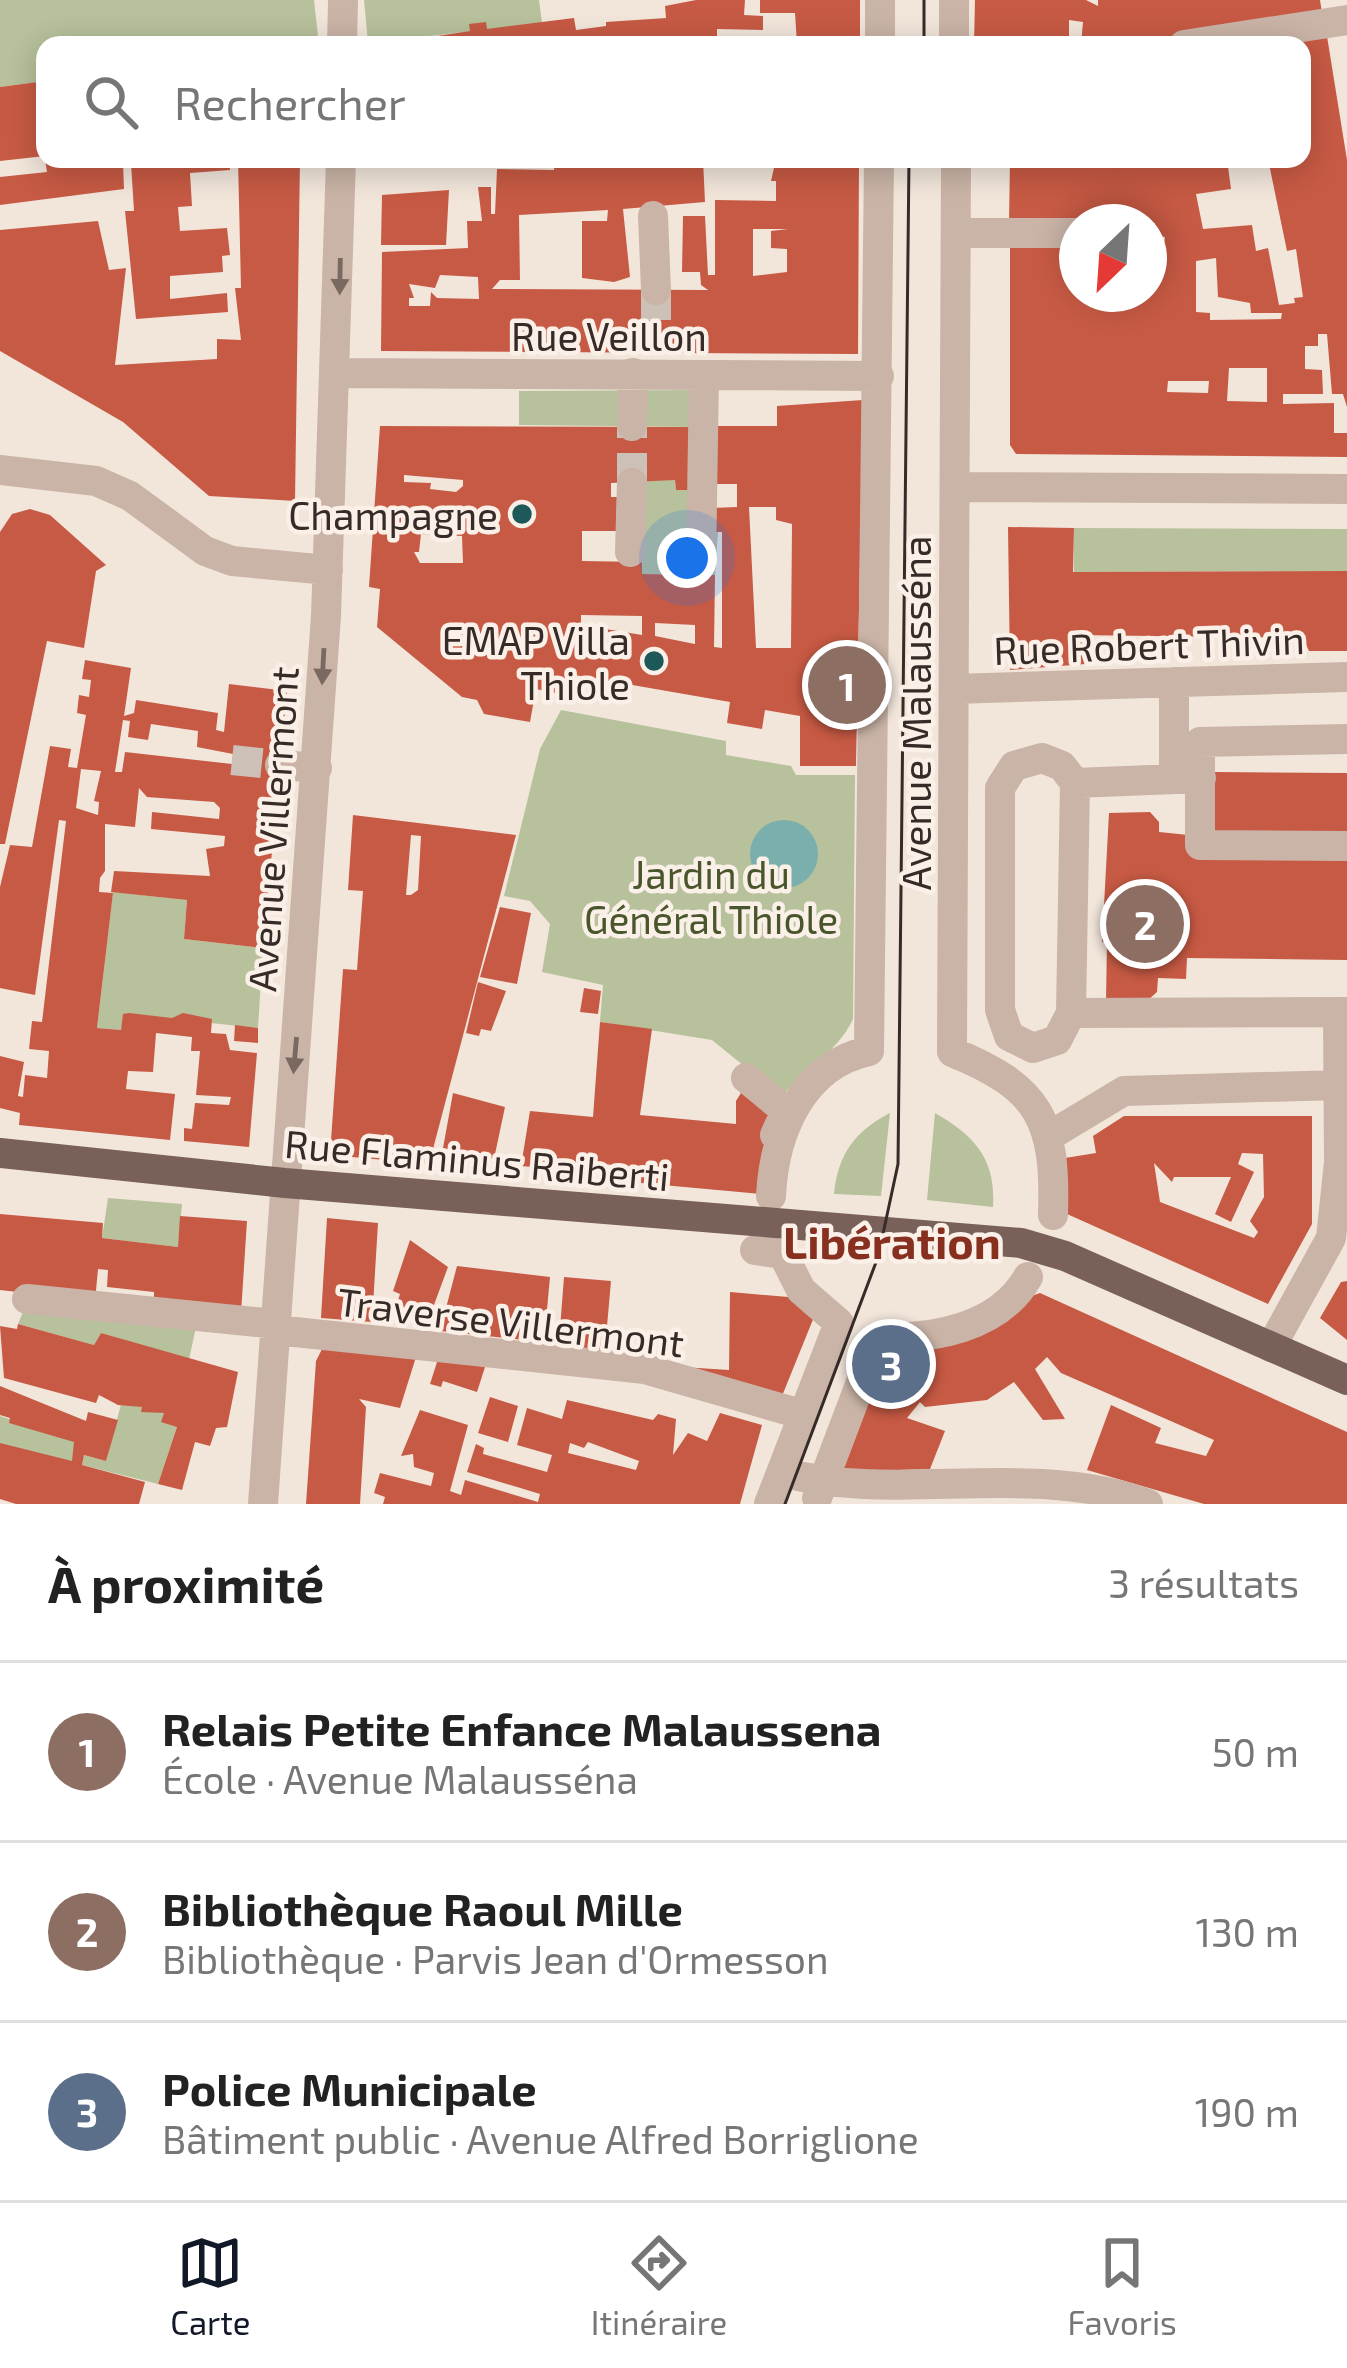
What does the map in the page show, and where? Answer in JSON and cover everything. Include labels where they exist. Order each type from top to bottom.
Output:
[{"type":"main road","name":"Rue Flaminus Raiberti","points":[[0,1153],[285,1183],[949,1237],[1051,1250],[1347,1381]]},
{"type":"street","points":[[342,36],[343,0]]},
{"type":"street","points":[[880,0],[880,36]]},
{"type":"street","points":[[954,0],[955,36]]},
{"type":"street","points":[[1243,36],[1347,20]]},
{"type":"street","name":"Avenue Villermont","points":[[263,1504],[317,768],[338,373],[341,168]]},
{"type":"street","name":"Avenue Malausséna","points":[[764,1222],[776,1142],[805,1091],[822,1071],[847,1056],[869,1051],[879,168]]},
{"type":"street","name":"Avenue Malausséna","points":[[956,168],[952,1052],[1022,1089],[1051,1135]]},
{"type":"street","points":[[653,216],[656,290]]},
{"type":"street","points":[[957,233],[1059,232]]},
{"type":"street","points":[[632,426],[648,366]]},
{"type":"street","name":"Rue Veillon","points":[[338,373],[503,373],[648,366],[704,375],[879,376]]},
{"type":"street","points":[[700,564],[704,375]]},
{"type":"street","points":[[0,470],[96,482],[130,496],[205,551],[232,561],[328,570]]},
{"type":"street","points":[[630,552],[632,483]]},
{"type":"street","points":[[955,487],[1347,489]]},
{"type":"street","name":"Rue Robert Thivin","points":[[954,689],[1347,676]]},
{"type":"street","points":[[1174,682],[1200,844],[1347,846]]},
{"type":"street","points":[[1187,779],[1200,742],[1347,739]]},
{"type":"street","points":[[1042,758],[1062,766],[1075,784],[1071,1013],[1067,1029],[1048,1045],[1020,1044],[1002,1024],[1000,788],[1014,766],[1042,758]]},
{"type":"street","points":[[280,765],[317,768]]},
{"type":"street","points":[[1075,784],[1187,779]]},
{"type":"street","points":[[1071,1013],[1342,1012],[1337,1085],[1339,1240],[1271,1347]]},
{"type":"street","points":[[746,1078],[786,1111],[772,1141],[764,1222],[801,1290],[839,1323],[769,1504]]},
{"type":"street","points":[[1053,1215],[1051,1135],[1124,1091],[1337,1085]]},
{"type":"street","points":[[818,1494],[878,1337],[913,1339],[979,1321],[1020,1291],[1028,1277]]},
{"type":"street","name":"Traverse Villermont","points":[[27,1300],[645,1369],[804,1414]]},
{"type":"street","points":[[782,1472],[818,1494],[922,1484],[1148,1504]]},
{"type":"green space","points":[[0,0],[314,0],[318,36],[36,36],[36,82],[0,87]]},
{"type":"green space","points":[[364,0],[539,0],[542,23],[429,36],[367,36]]},
{"type":"green space","points":[[704,390],[703,427],[519,425],[519,391]]},
{"type":"green space","points":[[643,478],[675,480],[676,490],[696,490],[718,532],[715,575],[642,574]]},
{"type":"green space","points":[[1074,528],[1347,529],[1347,571],[1074,572]]},
{"type":"green space","name":"Jardin du Général Thiole","points":[[561,710],[726,741],[726,755],[791,766],[796,775],[855,775],[853,1019],[838,1042],[782,1097],[712,1040],[600,1022],[603,985],[542,972],[550,924],[530,901],[504,896],[540,749]]},
{"type":"green space","points":[[113,892],[187,900],[184,939],[263,948],[258,1028],[124,1014],[121,1030],[97,1028]]},
{"type":"green space","points":[[890,1113],[881,1196],[834,1194],[850,1145]]},
{"type":"green space","points":[[935,1113],[972,1140],[987,1162],[993,1207],[927,1200]]},
{"type":"green space","points":[[108,1198],[182,1204],[178,1247],[102,1238]]},
{"type":"green space","points":[[25,1307],[197,1322],[189,1360],[101,1333],[94,1345],[18,1324]]},
{"type":"green space","points":[[124,1393],[168,1403],[177,1427],[158,1484],[82,1465],[84,1455],[106,1461]]},
{"type":"green space","points":[[0,1416],[80,1442],[73,1472],[0,1443]]},
{"type":"water","points":[[784,820],[808,830],[818,854],[808,878],[784,888],[760,878],[750,854],[760,830]]},
{"type":"building","points":[[696,0],[745,0],[744,15],[763,16],[763,30],[717,29],[717,36],[438,36],[470,31],[469,24],[486,22],[487,29],[574,18],[576,30],[606,26],[606,22],[666,18],[665,6]]},
{"type":"building","points":[[760,0],[860,0],[860,36],[796,36],[795,13],[760,13]]},
{"type":"building","points":[[975,0],[1086,0],[1098,6],[1098,0],[1320,0],[1322,13],[1201,36],[1082,36],[1083,22],[1069,20],[1069,36],[974,36]]},
{"type":"building","points":[[1326,30],[1347,160],[1347,407],[1343,394],[1332,394],[1327,334],[1318,334],[1318,346],[1305,346],[1305,369],[1322,370],[1323,394],[1283,394],[1283,404],[1334,403],[1334,433],[1347,433],[1347,457],[1016,454],[1010,445],[1010,248],[1059,243],[1059,312],[1167,312],[1167,204],[1059,204],[1059,222],[1009,222],[1010,168],[1228,168],[1231,189],[1196,194],[1203,229],[1252,225],[1256,251],[1268,248],[1279,305],[1303,297],[1296,249],[1287,251],[1270,168],[1311,168],[1311,36],[1304,36]],"holes":[[[1216,258],[1218,297],[1250,303],[1251,313],[1282,313],[1281,319],[1210,320],[1210,313],[1196,312],[1196,261]],[[1229,368],[1267,368],[1267,402],[1227,401]],[[1168,381],[1209,381],[1208,393],[1167,392]]]},
{"type":"building","points":[[36,82],[36,157],[0,161],[0,87]]},
{"type":"building","points":[[46,168],[123,168],[124,189],[0,205],[0,177],[47,172]]},
{"type":"building","points":[[131,168],[230,168],[190,173],[192,206],[178,207],[180,231],[227,228],[230,255],[222,256],[223,272],[170,276],[170,299],[227,293],[228,312],[136,319],[125,211],[134,211]]},
{"type":"building","points":[[238,168],[300,168],[295,501],[209,496],[123,422],[0,351],[0,230],[98,221],[109,270],[126,268],[115,365],[217,359],[217,339],[241,340],[235,288],[241,288]]},
{"type":"building","points":[[703,168],[705,202],[623,209],[630,277],[614,282],[582,278],[582,221],[607,221],[608,210],[519,215],[520,280],[500,280],[492,289],[708,290],[701,285],[700,272],[682,272],[683,216],[705,216],[708,275],[715,275],[715,200],[776,201],[776,181],[771,181],[774,168],[859,168],[858,354],[381,351],[382,252],[468,248],[467,221],[482,221],[478,187],[491,187],[491,214],[495,214],[497,169]],"holes":[[[753,229],[788,229],[771,231],[771,248],[787,249],[787,272],[753,276]],[[440,275],[478,277],[479,299],[437,298],[431,292],[430,306],[409,306],[409,298],[414,298],[409,284],[435,288]]]},
{"type":"building","points":[[449,190],[446,245],[381,245],[382,195]]},
{"type":"building","points":[[863,400],[856,766],[800,766],[800,716],[765,710],[762,729],[727,723],[730,702],[569,674],[565,695],[536,689],[530,722],[484,714],[477,700],[462,697],[377,627],[380,589],[369,587],[380,426],[699,427],[696,490],[676,490],[675,480],[611,483],[611,497],[617,497],[616,531],[582,531],[582,561],[642,562],[642,574],[715,575],[714,647],[722,648],[722,532],[710,532],[710,508],[737,507],[737,484],[711,484],[712,426],[777,426],[777,406]],"holes":[[[404,475],[463,480],[463,486],[456,492],[430,489],[431,483],[404,482]],[[749,507],[776,507],[776,520],[792,524],[791,648],[756,648]],[[421,534],[462,536],[463,563],[420,563],[414,552],[419,552]],[[581,615],[642,616],[642,635],[581,625]],[[655,623],[695,625],[695,644],[655,636]]]},
{"type":"building","points":[[30,509],[50,515],[106,565],[96,571],[84,648],[47,641],[5,844],[0,844],[0,532],[12,514]]},
{"type":"building","points":[[1008,527],[1074,528],[1073,572],[1347,571],[1347,651],[1309,651],[1303,638],[1075,635],[1075,642],[1097,644],[1098,663],[1010,670]]},
{"type":"building","points":[[85,660],[131,668],[124,716],[134,713],[136,700],[218,713],[216,730],[224,732],[229,684],[287,691],[263,948],[184,939],[187,900],[111,892],[114,871],[210,876],[206,849],[224,846],[225,836],[151,829],[152,812],[219,819],[220,808],[214,802],[147,797],[139,788],[135,827],[105,824],[105,871],[100,878],[99,892],[113,893],[97,1028],[121,1030],[123,1014],[172,1018],[183,1013],[212,1019],[211,1033],[226,1034],[230,1050],[257,1053],[249,1147],[184,1141],[184,1128],[192,1129],[195,1103],[229,1105],[231,1097],[196,1095],[200,1051],[191,1051],[192,1037],[156,1033],[153,1072],[128,1071],[126,1089],[175,1094],[170,1140],[19,1125],[20,1113],[0,1108],[0,1056],[24,1062],[18,1096],[23,1097],[25,1075],[47,1078],[49,1051],[29,1049],[32,1021],[42,1022],[66,821],[59,820],[35,995],[0,988],[0,887],[10,845],[32,847],[50,746],[71,749],[68,767],[77,768],[86,715],[77,713],[79,695],[89,697],[91,680],[82,679]],"holes":[[[123,720],[130,721],[128,737],[148,740],[151,724],[198,731],[197,747],[233,754],[232,764],[125,752],[122,772],[115,772]],[[81,769],[101,771],[94,801],[99,802],[98,815],[76,808]]]},
{"type":"building","points":[[1215,772],[1347,773],[1347,839],[1215,837]]},
{"type":"building","points":[[1150,812],[1159,822],[1159,832],[1347,851],[1347,960],[1187,958],[1186,979],[1158,978],[1157,992],[1147,1001],[1106,1000],[1107,942],[1102,942],[1109,813]]},
{"type":"building","points":[[353,815],[516,835],[429,1164],[330,1155],[343,969],[357,970],[363,891],[348,890]],"holes":[[[411,835],[421,836],[418,890],[406,895]]]},
{"type":"building","points":[[500,907],[531,913],[517,984],[480,977]]},
{"type":"building","points":[[478,982],[506,991],[491,1031],[481,1029],[479,1036],[466,1033]]},
{"type":"building","points":[[584,988],[601,991],[598,1014],[580,1012]]},
{"type":"building","points":[[600,1022],[652,1029],[640,1115],[736,1124],[736,1101],[744,1088],[775,1113],[763,1149],[761,1194],[641,1183],[642,1168],[584,1162],[582,1171],[521,1166],[530,1111],[593,1117]]},
{"type":"building","points":[[235,1025],[258,1028],[258,1043],[234,1041]]},
{"type":"building","points":[[453,1093],[505,1107],[494,1159],[443,1148]]},
{"type":"building","points":[[1124,1116],[1312,1116],[1312,1224],[1268,1304],[1067,1214],[1065,1158],[1096,1153],[1093,1136]],"holes":[[[1242,1153],[1263,1154],[1264,1197],[1250,1221],[1258,1232],[1254,1238],[1160,1202],[1154,1163],[1172,1182],[1174,1177],[1231,1177],[1215,1214],[1231,1222],[1254,1172],[1238,1164]]]},
{"type":"building","points":[[0,1214],[103,1223],[102,1238],[178,1247],[180,1216],[247,1221],[241,1313],[154,1306],[154,1292],[107,1287],[108,1270],[98,1269],[95,1301],[0,1290]]},
{"type":"building","points":[[327,1218],[378,1223],[372,1322],[321,1318]]},
{"type":"building","points":[[410,1240],[448,1267],[428,1321],[394,1313],[400,1294],[393,1291]]},
{"type":"building","points":[[457,1266],[550,1277],[544,1342],[440,1331]]},
{"type":"building","points":[[564,1277],[611,1281],[604,1360],[558,1354]]},
{"type":"building","points":[[1347,1281],[1347,1340],[1320,1318],[1341,1282]]},
{"type":"building","points":[[730,1292],[800,1298],[816,1312],[780,1401],[682,1367],[729,1370]]},
{"type":"building","points":[[1040,1293],[1347,1432],[1347,1504],[1204,1504],[1087,1470],[1111,1405],[1161,1428],[1155,1443],[1206,1456],[1214,1440],[1061,1373],[1047,1357],[1035,1369],[1065,1419],[1043,1420],[1014,1382],[987,1400],[925,1407],[920,1402],[907,1418],[945,1431],[930,1469],[835,1472],[880,1350]]},
{"type":"building","points":[[18,1324],[94,1345],[101,1333],[238,1372],[227,1427],[216,1428],[210,1446],[195,1442],[182,1490],[158,1484],[177,1427],[161,1422],[164,1413],[141,1412],[142,1407],[118,1405],[99,1395],[96,1403],[4,1378],[0,1326],[17,1329]]},
{"type":"building","points":[[322,1349],[416,1357],[400,1408],[359,1399],[366,1407],[360,1504],[306,1504],[316,1361]]},
{"type":"building","points":[[438,1359],[485,1367],[477,1392],[443,1381],[441,1387],[430,1384]]},
{"type":"building","points":[[0,1386],[86,1421],[88,1412],[118,1420],[106,1461],[84,1455],[82,1465],[145,1482],[139,1504],[16,1504],[0,1499],[0,1443],[72,1461],[74,1442],[9,1423],[10,1418],[0,1415]]},
{"type":"building","points":[[490,1397],[518,1406],[508,1442],[478,1433]]},
{"type":"building","points":[[567,1400],[653,1420],[658,1414],[676,1419],[673,1455],[688,1433],[707,1441],[720,1413],[762,1425],[740,1504],[383,1504],[385,1497],[374,1493],[380,1473],[431,1486],[434,1473],[414,1467],[413,1454],[401,1456],[420,1410],[468,1425],[450,1491],[461,1495],[465,1480],[538,1502],[540,1494],[467,1472],[476,1444],[484,1448],[483,1454],[547,1472],[552,1455],[517,1445],[527,1408],[562,1419]],"holes":[[[588,1442],[639,1461],[636,1470],[568,1453],[570,1443],[584,1448]]]},
{"type":"tunnel","points":[[656,290],[656,352]]},
{"type":"tunnel","points":[[632,426],[632,483]]},
{"type":"tunnel","points":[[232,760],[280,765]]},
{"type":"tram line","points":[[924,0],[924,36]]},
{"type":"tram line","points":[[785,1504],[878,1257],[898,1164],[909,168]]},
{"type":"place","name":"Champagne","points":[[522,514]]},
{"type":"place","name":"EMAP Villa Thiole","points":[[654,661]]},
{"type":"place","name":"Relais Petite Enfance Malaussena","points":[[847,685]]},
{"type":"place","name":"Bibliothèque Raoul Mille","points":[[1145,924]]},
{"type":"place","name":"Police Municipale","points":[[891,1364]]},
{"type":"district","name":"Libération","points":[[892,1241]]}]
